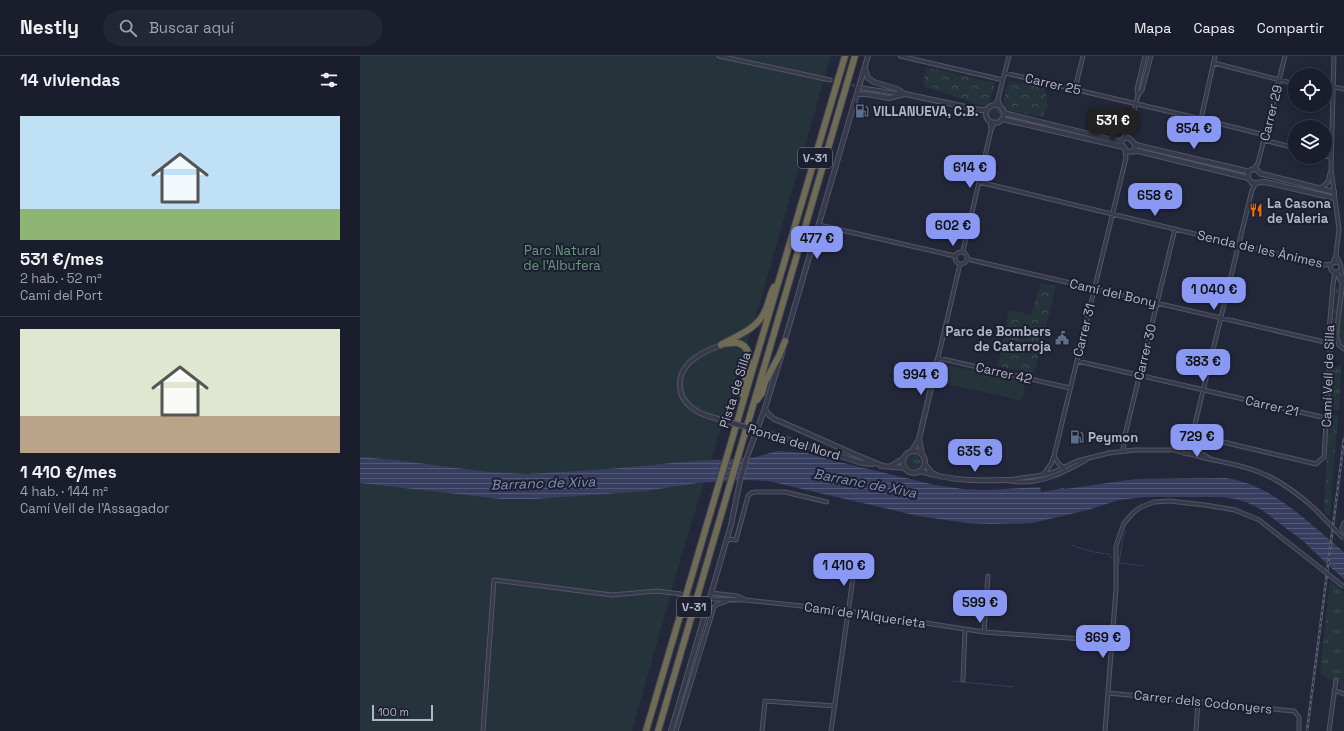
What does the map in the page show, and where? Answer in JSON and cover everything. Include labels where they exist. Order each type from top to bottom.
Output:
[{"type":"highway","name":"Pista de Silla","points":[[646,731],[844,56]]},
{"type":"highway","name":"Pista de Silla","points":[[658,731],[737,458],[755,403],[855,56]]},
{"type":"highway","points":[[721,344],[758,323],[765,312],[770,294],[777,282]]},
{"type":"highway","points":[[755,403],[762,393],[765,382],[785,341]]},
{"type":"highway","points":[[721,344],[738,343],[746,348],[750,356],[749,366],[743,387],[741,407]]},
{"type":"street","points":[[719,56],[830,80]]},
{"type":"street","points":[[670,731],[727,539],[747,457],[782,356],[785,341],[868,56]]},
{"type":"street","points":[[900,56],[1003,80]]},
{"type":"street","points":[[995,105],[998,99],[1009,56]]},
{"type":"street","points":[[1075,89],[1083,56]]},
{"type":"street","points":[[1127,150],[1121,143],[1130,126],[1138,95],[1137,89],[1145,56]]},
{"type":"street","points":[[1138,95],[1142,90],[1151,56]]},
{"type":"street","points":[[1201,119],[1216,56]]},
{"type":"street","name":"Carrer 29","points":[[1252,170],[1258,163],[1285,56]]},
{"type":"street","points":[[1332,126],[1334,56]]},
{"type":"street","points":[[1214,63],[1288,82]]},
{"type":"street","points":[[865,69],[868,78],[874,82],[897,89],[905,94]]},
{"type":"street","name":"Carrer 25","points":[[1005,73],[1136,103],[1265,135]]},
{"type":"street","points":[[1334,87],[1344,89]]},
{"type":"street","points":[[863,88],[905,94],[987,112]]},
{"type":"street","points":[[857,94],[889,98],[905,94]]},
{"type":"street","points":[[998,99],[1004,113],[1116,141],[1131,139]]},
{"type":"street","points":[[991,130],[987,112],[990,106],[1000,106]]},
{"type":"street","points":[[1002,119],[1004,113]]},
{"type":"street","points":[[990,121],[995,122],[1002,119],[1127,150],[1138,151],[1257,183],[1265,182],[1334,198]]},
{"type":"street","points":[[962,252],[991,130],[995,122]]},
{"type":"street","points":[[1130,126],[1131,139],[1135,144],[1140,146],[1246,170],[1258,170],[1261,174],[1334,192]]},
{"type":"street","points":[[1264,140],[1288,146]]},
{"type":"street","points":[[1127,150],[1135,148],[1135,144]]},
{"type":"street","name":"Carrer 31","points":[[1043,475],[1051,464],[1054,456],[1127,150]]},
{"type":"street","points":[[1331,164],[1339,229],[1336,255],[1330,267],[1335,272],[1342,284]]},
{"type":"street","points":[[1320,189],[1328,182],[1331,169]]},
{"type":"street","points":[[1252,170],[1248,173],[1252,190]]},
{"type":"street","points":[[1190,454],[1194,450],[1192,435],[1238,244],[1252,190],[1261,179],[1261,174]]},
{"type":"street","name":"Senda de les Ànimes","points":[[979,182],[1326,265],[1332,264]]},
{"type":"street","points":[[819,225],[955,256]]},
{"type":"street","name":"Carrer 30","points":[[1123,451],[1125,435],[1175,229]]},
{"type":"street","points":[[955,256],[958,252],[962,252],[967,255],[965,263],[960,264]]},
{"type":"street","points":[[1336,255],[1341,269],[1343,282],[1336,334],[1339,345],[1344,349]]},
{"type":"street","points":[[955,256],[955,260],[960,264]]},
{"type":"street","name":"Camí del Bony","points":[[967,259],[1329,342]]},
{"type":"street","points":[[1332,264],[1336,262],[1339,263]]},
{"type":"street","points":[[925,464],[919,471],[913,473],[905,468],[903,462],[906,455],[912,451],[919,439],[960,264]]},
{"type":"street","points":[[1335,272],[1341,269]]},
{"type":"street","name":"Camí Vell de Silla","points":[[1206,438],[1316,464],[1324,457],[1329,331],[1335,272]]},
{"type":"street","name":"Ronda del Nord","points":[[721,344],[689,362],[682,372],[680,390],[686,402],[692,408],[708,416],[862,462],[905,468]]},
{"type":"street","name":"Carrer 42","points":[[938,358],[1070,388]]},
{"type":"street","name":"Carrer 21","points":[[1077,362],[1326,418]]},
{"type":"street","points":[[765,408],[767,413],[774,419],[863,459],[883,466]]},
{"type":"street","points":[[1192,435],[1206,438]]},
{"type":"street","points":[[1174,450],[1181,447],[1192,435]]},
{"type":"street","points":[[1193,445],[1197,440],[1206,438]]},
{"type":"street","points":[[919,439],[922,454],[925,458],[925,464],[932,473],[942,478]]},
{"type":"street","points":[[1186,442],[1193,445],[1202,454],[1212,460]]},
{"type":"street","points":[[1181,447],[1182,452]]},
{"type":"street","points":[[919,471],[942,478],[973,481],[1008,480],[1043,475],[1064,468],[1077,461],[1109,453],[1135,450],[1174,450],[1260,472],[1284,484],[1314,508],[1344,539]]},
{"type":"street","points":[[912,451],[922,454]]},
{"type":"street","points":[[1054,456],[1058,463],[1064,468]]},
{"type":"street","name":"Ronda del Nord","points":[[890,466],[904,458]]},
{"type":"street","points":[[1008,480],[1018,482],[1043,480],[1056,476],[1089,459]]},
{"type":"street","points":[[727,539],[736,540],[748,496],[751,493],[785,492],[827,502]]},
{"type":"street","points":[[1105,731],[1116,589],[1117,539],[1129,517],[1147,504],[1169,501],[1236,510],[1259,520],[1344,587]]},
{"type":"street","points":[[1344,523],[1342,528],[1344,532]]},
{"type":"street","points":[[831,731],[855,564]]},
{"type":"street","points":[[984,632],[988,576]]},
{"type":"street","points":[[483,731],[494,580],[612,595],[657,591],[681,594]]},
{"type":"street","name":"Camí de l'Alquerieta","points":[[711,593],[737,596],[745,600]]},
{"type":"street","name":"Camí de l'Alquerieta","points":[[713,599],[745,600],[848,611],[984,632],[1111,641]]},
{"type":"street","points":[[676,731],[704,635],[714,608],[716,605],[730,599]]},
{"type":"street","points":[[702,625],[704,635]]},
{"type":"street","points":[[963,680],[966,629]]},
{"type":"street","points":[[691,662],[692,678]]},
{"type":"street","points":[[687,677],[696,663]]},
{"type":"street","points":[[1330,730],[1336,680]]},
{"type":"street","points":[[1334,690],[1344,694]]},
{"type":"street","name":"Carrer dels Codonyers","points":[[1108,693],[1290,710],[1298,714],[1300,721],[1299,731]]},
{"type":"street","points":[[762,731],[766,701],[835,706]]},
{"type":"street","points":[[1196,731],[1198,701]]},
{"type":"green space","name":"Parc Natural de l'Albufera","points":[[360,56],[831,56],[756,316],[684,547],[632,731],[360,731]]},
{"type":"green space","points":[[926,67],[995,83],[988,108],[923,86]]},
{"type":"green space","points":[[1008,81],[1045,87],[1048,107],[1042,117],[1002,109]]},
{"type":"green space","points":[[994,109],[998,109],[1000,110],[1000,118],[994,119],[991,116],[991,112]]},
{"type":"green space","points":[[1041,283],[1056,286],[1034,374],[998,366],[1009,310],[1031,315]]},
{"type":"green space","points":[[1340,283],[1334,331],[1331,331],[1336,288]]},
{"type":"green space","points":[[1344,294],[1344,345],[1338,334]]},
{"type":"green space","points":[[942,364],[1022,380],[1025,390],[1022,401],[939,382]]},
{"type":"green space","points":[[1341,365],[1339,410],[1329,409],[1332,369]]},
{"type":"green space","points":[[1329,414],[1338,415],[1330,517],[1324,511]]},
{"type":"green space","points":[[914,454],[921,459],[922,462],[917,469],[914,470],[907,465],[906,462],[911,455]]},
{"type":"green space","points":[[1330,581],[1344,592],[1344,691],[1340,689],[1339,681],[1330,680],[1320,673]]},
{"type":"water","name":"Barranc de Xiva","points":[[777,451],[807,453],[935,485],[963,489],[987,490],[1040,487],[1041,492],[1136,479],[1226,478],[1260,488],[1275,497],[1304,518],[1344,552],[1344,579],[1303,541],[1262,510],[1236,499],[1220,497],[1145,497],[1119,500],[1088,510],[1032,523],[990,524],[966,523],[918,516],[768,481],[744,480],[697,483],[646,491],[535,499],[501,499],[360,483],[360,457],[488,472],[528,474],[752,458]]},
{"type":"waterway","points":[[1119,563],[1123,538],[1126,531]]},
{"type":"waterway","points":[[1072,545],[1090,551],[1109,554],[1112,559]]},
{"type":"waterway","points":[[1120,563],[1143,566]]},
{"type":"waterway","points":[[953,681],[1013,687]]},
{"type":"tunnel","points":[[830,80],[863,88]]},
{"type":"tunnel","points":[[685,595],[712,599]]},
{"type":"railway","points":[[1307,731],[1344,439]]},
{"type":"place","name":"VILLANUEVA, C.B.","points":[[862,111]]},
{"type":"place","name":"La Casona de Valeria","points":[[1256,210]]},
{"type":"place","name":"Parc de Bombers de Catarroja","points":[[1062,338]]},
{"type":"place","name":"Peymon","points":[[1077,437]]}]
